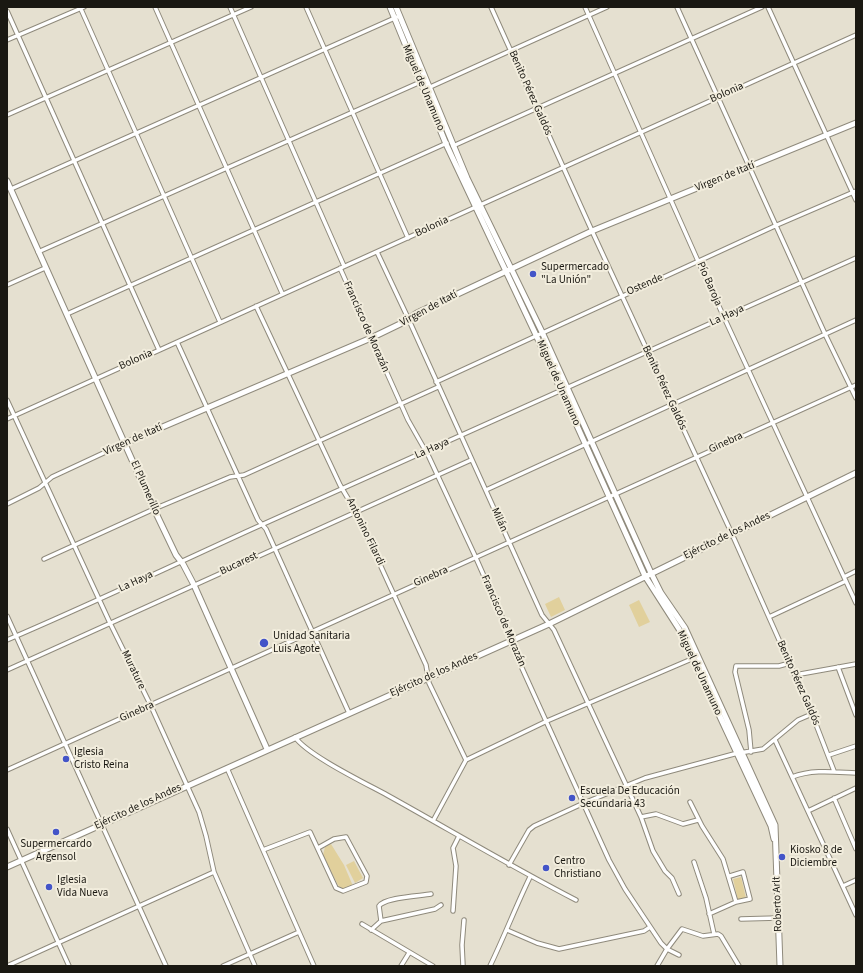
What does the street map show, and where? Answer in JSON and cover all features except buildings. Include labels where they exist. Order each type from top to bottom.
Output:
[{"type":"street","points":[[155,7],[282,293]]},
{"type":"street","name":"Francisco de Morazán","points":[[230,7],[344,266]]},
{"type":"street","points":[[7,115],[251,7]]},
{"type":"street","points":[[306,7],[408,238]]},
{"type":"street","name":"Miguel de Unamuno","points":[[390,7],[397,17],[429,87],[450,145]]},
{"type":"street","name":"Miguel de Unamuno","points":[[396,7],[397,17],[423,90],[509,270],[542,332],[585,444],[661,593],[682,622],[695,658]]},
{"type":"street","name":"Benito Pérez Galdós","points":[[491,7],[671,404],[732,534],[812,714],[834,771]]},
{"type":"street","name":"Pío Baroja","points":[[586,7],[672,198],[698,261],[856,603]]},
{"type":"street","points":[[423,90],[607,7]]},
{"type":"street","points":[[677,7],[749,167],[777,225],[825,334],[856,398]]},
{"type":"street","points":[[67,314],[380,174],[536,108],[762,7]]},
{"type":"street","points":[[768,7],[826,136],[854,192],[856,200]]},
{"type":"street","points":[[7,40],[81,8],[220,322]]},
{"type":"street","points":[[7,11],[159,350]]},
{"type":"street","points":[[11,189],[397,17]]},
{"type":"street","name":"Bolonia","points":[[7,419],[282,293],[377,252],[563,166],[856,35]]},
{"type":"street","points":[[38,252],[425,80]]},
{"type":"street","name":"Virgen de Itatí","points":[[7,504],[39,488],[45,482],[125,443],[371,338],[400,324],[417,313],[592,231],[856,123]]},
{"type":"street","name":"El Plumerillo","points":[[7,181],[154,509],[176,555],[194,585],[267,749]]},
{"type":"street","name":"Ostende","points":[[436,382],[777,225],[854,192]]},
{"type":"street","name":"Milán","points":[[377,252],[542,615],[554,630],[641,817],[653,851],[672,878],[679,894]]},
{"type":"street","name":"La Haya","points":[[7,640],[99,600],[262,525],[344,490],[460,436],[856,258]]},
{"type":"street","points":[[7,286],[45,268]]},
{"type":"street","name":"Francisco de Morazán","points":[[340,268],[400,403],[438,475],[476,558],[614,870],[650,927],[667,949]]},
{"type":"street","name":"Miguel de Unamuno","points":[[509,270],[536,335],[590,441],[645,576],[658,599],[676,623],[695,658],[739,753]]},
{"type":"street","name":"Antonino Filardi","points":[[256,306],[394,594],[426,665],[428,678],[466,760]]},
{"type":"street","points":[[486,490],[856,320]]},
{"type":"street","points":[[177,342],[238,476],[262,525],[266,529],[349,713]]},
{"type":"street","name":"Ginebra","points":[[7,770],[856,385]]},
{"type":"street","points":[[44,559],[154,509],[230,477],[244,475],[438,387]]},
{"type":"street","name":"Murature","points":[[7,400],[99,600],[151,706],[186,785],[205,829],[214,872],[255,966]]},
{"type":"street","name":"Bucarest","points":[[7,670],[471,460]]},
{"type":"street","name":"Ejército de los Andes","points":[[7,867],[186,785],[549,624],[856,473]]},
{"type":"street","points":[[769,617],[845,579],[856,571]]},
{"type":"street","points":[[7,616],[166,966]]},
{"type":"street","points":[[433,821],[466,760],[547,721],[695,658]]},
{"type":"street","points":[[751,752],[749,730],[735,672],[736,666],[779,666],[790,664]]},
{"type":"street","points":[[795,675],[856,664]]},
{"type":"street","points":[[838,667],[856,715]]},
{"type":"street","points":[[508,865],[532,827],[584,802],[645,778],[739,753],[763,749],[798,720],[812,714]]},
{"type":"street","points":[[295,737],[300,743],[338,768],[508,865],[576,900]]},
{"type":"street","points":[[775,740],[856,915]]},
{"type":"street","points":[[829,755],[856,746]]},
{"type":"street","name":"Roberto Arlt","points":[[739,753],[775,825],[780,966]]},
{"type":"street","points":[[227,768],[314,966]]},
{"type":"street","points":[[792,777],[804,773],[834,771],[856,773]]},
{"type":"street","points":[[808,811],[856,788]]},
{"type":"street","points":[[834,798],[856,849]]},
{"type":"street","points":[[690,802],[698,820],[723,859],[730,876],[736,902]]},
{"type":"street","points":[[641,817],[656,814],[683,824],[698,820]]},
{"type":"street","points":[[7,829],[68,966]]},
{"type":"street","points":[[263,850],[310,832],[338,890],[343,891],[366,882],[367,876],[346,837],[334,839],[318,848]]},
{"type":"street","points":[[453,911],[456,866],[453,848],[459,836]]},
{"type":"street","points":[[694,862],[706,898],[714,934]]},
{"type":"street","points":[[7,966],[138,905],[214,872]]},
{"type":"street","points":[[709,914],[736,902],[750,899],[744,872],[730,876]]},
{"type":"street","points":[[490,966],[530,877]]},
{"type":"street","points":[[843,886],[856,880]]},
{"type":"street","points":[[381,921],[379,906],[381,903],[397,898],[431,894]]},
{"type":"street","points":[[371,930],[381,921],[435,909],[441,905]]},
{"type":"street","points":[[741,919],[778,918]]},
{"type":"street","points":[[463,966],[462,945],[464,920]]},
{"type":"street","points":[[362,924],[432,966]]},
{"type":"street","points":[[507,930],[537,943],[559,949],[644,932],[650,927]]},
{"type":"street","points":[[657,966],[667,949],[683,928],[703,936],[714,934],[722,936],[739,966]]},
{"type":"street","points":[[223,966],[299,932]]},
{"type":"street","points":[[667,949],[679,955]]},
{"type":"street","points":[[401,966],[409,953]]},
{"type":"shaded area","points":[[559,597],[565,610],[551,617],[545,604]]},
{"type":"shaded area","points":[[639,600],[650,622],[639,627],[629,605]]},
{"type":"shaded area","points":[[331,844],[344,865],[353,886],[343,889],[339,887],[323,855],[325,847]]},
{"type":"shaded area","points":[[354,861],[363,878],[355,883],[346,865]]},
{"type":"shaded area","points":[[741,877],[746,898],[738,900],[733,879]]},
{"type":"place","name":"Supermercado \"La Unión\"","points":[[533,274]]},
{"type":"place","name":"Unidad Sanitaria Luis Agote","points":[[264,643]]},
{"type":"place","name":"Iglesia Cristo Reina","points":[[66,759]]},
{"type":"place","name":"Escuela De Educación Secundaria 43","points":[[572,798]]},
{"type":"place","name":"Supermercardo Argensol","points":[[56,832]]},
{"type":"place","name":"Kiosko 8 de Diciembre","points":[[782,857]]},
{"type":"place","name":"Centro Christiano","points":[[546,868]]},
{"type":"place","name":"Iglesia Vida Nueva","points":[[49,887]]}]
